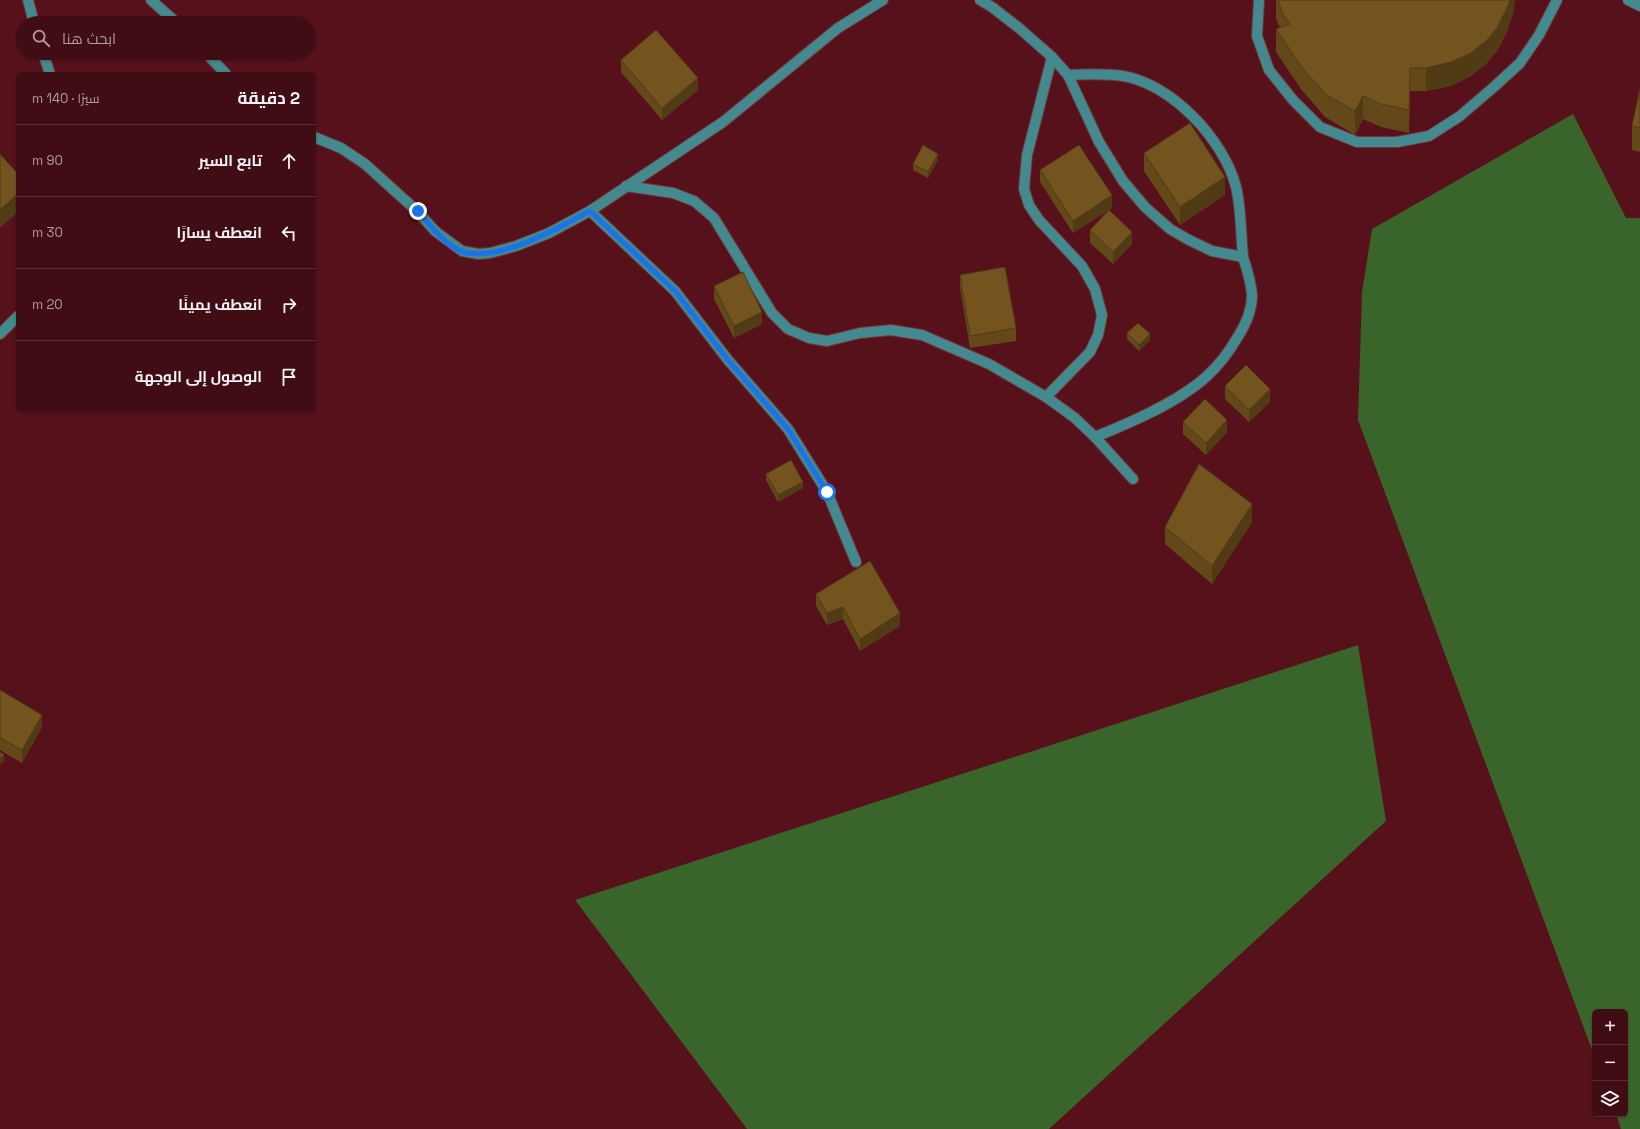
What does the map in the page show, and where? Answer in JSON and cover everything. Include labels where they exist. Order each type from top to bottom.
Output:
[{"type":"street","points":[[28,0],[32,16]]},
{"type":"street","points":[[151,0],[169,16]]},
{"type":"street","points":[[316,138],[341,148],[365,164],[418,211],[435,231],[462,251],[478,254],[490,253],[516,246],[549,233],[590,211],[723,122],[838,28],[883,0]]},
{"type":"street","points":[[980,0],[992,7],[1019,28],[1052,58],[1068,76],[1099,142],[1123,181],[1145,207],[1170,229],[1189,240],[1212,251],[1243,257]]},
{"type":"street","points":[[1259,0],[1257,36],[1269,70],[1293,100],[1320,128],[1357,142],[1397,142],[1429,136],[1460,116],[1520,63],[1539,35],[1556,0]]},
{"type":"street","points":[[1628,0],[1640,6]]},
{"type":"street","points":[[1046,397],[1090,352],[1098,336],[1102,315],[1095,289],[1082,266],[1039,220],[1029,205],[1024,189],[1027,155],[1052,58]]},
{"type":"street","points":[[45,60],[49,72]]},
{"type":"street","points":[[213,60],[224,72]]},
{"type":"street","points":[[1068,76],[1099,74],[1124,76],[1155,87],[1187,111],[1210,136],[1226,160],[1236,187],[1243,257],[1249,274],[1252,297],[1245,326],[1228,353],[1207,376],[1178,397],[1152,412],[1095,437]]},
{"type":"street","points":[[626,186],[673,193],[694,201],[714,218],[772,314],[788,329],[809,338],[827,341],[860,333],[891,330],[922,335],[989,364],[1046,397],[1075,418],[1095,437],[1132,479]]},
{"type":"street","points":[[590,211],[675,291],[728,360],[788,429],[827,492],[856,562]]},
{"type":"street","points":[[0,334],[16,318]]},
{"type":"green space","points":[[1573,114],[1626,218],[1640,218],[1640,1129],[1621,1129],[1617,1117],[1628,1117],[1628,1009],[1592,1009],[1592,1050],[1358,420],[1362,292],[1372,229]]},
{"type":"green space","points":[[1358,645],[1386,821],[1049,1129],[747,1129],[575,900]]},
{"type":"building","points":[[1278,0],[1510,0],[1497,28],[1486,41],[1471,53],[1451,62],[1426,68],[1410,68],[1409,110],[1381,104],[1363,96],[1355,111],[1325,94],[1301,66],[1276,29],[1290,24],[1283,14]]},
{"type":"building","points":[[656,30],[698,78],[662,108],[621,60]]},
{"type":"building","points":[[1640,89],[1640,128],[1632,126]]},
{"type":"building","points":[[1190,123],[1225,177],[1180,207],[1144,153]]},
{"type":"building","points":[[923,145],[938,154],[928,172],[913,164]]},
{"type":"building","points":[[1079,145],[1112,195],[1073,221],[1040,170]]},
{"type":"building","points":[[0,154],[16,172],[16,196],[0,210]]},
{"type":"building","points":[[1109,210],[1132,232],[1113,252],[1090,230]]},
{"type":"building","points":[[1005,267],[1016,328],[970,336],[960,275]]},
{"type":"building","points":[[743,272],[762,312],[734,326],[714,286]]},
{"type":"building","points":[[1138,323],[1150,334],[1139,345],[1127,333]]},
{"type":"building","points":[[1246,365],[1270,389],[1249,410],[1225,386]]},
{"type":"building","points":[[1205,399],[1227,420],[1206,443],[1183,422]]},
{"type":"building","points":[[791,460],[803,482],[778,495],[766,474]]},
{"type":"building","points":[[1199,464],[1252,504],[1212,566],[1165,527]]},
{"type":"building","points":[[870,561],[900,613],[860,639],[843,607],[827,613],[816,594]]},
{"type":"building","points":[[0,690],[42,715],[22,750],[0,738]]},
{"type":"building","points":[[0,752],[4,755],[0,759]]},
{"type":"route","points":[[418,211],[445,240],[462,251],[478,254],[490,253],[516,246],[549,233],[590,211],[675,291],[728,360],[788,429],[827,492]]}]
